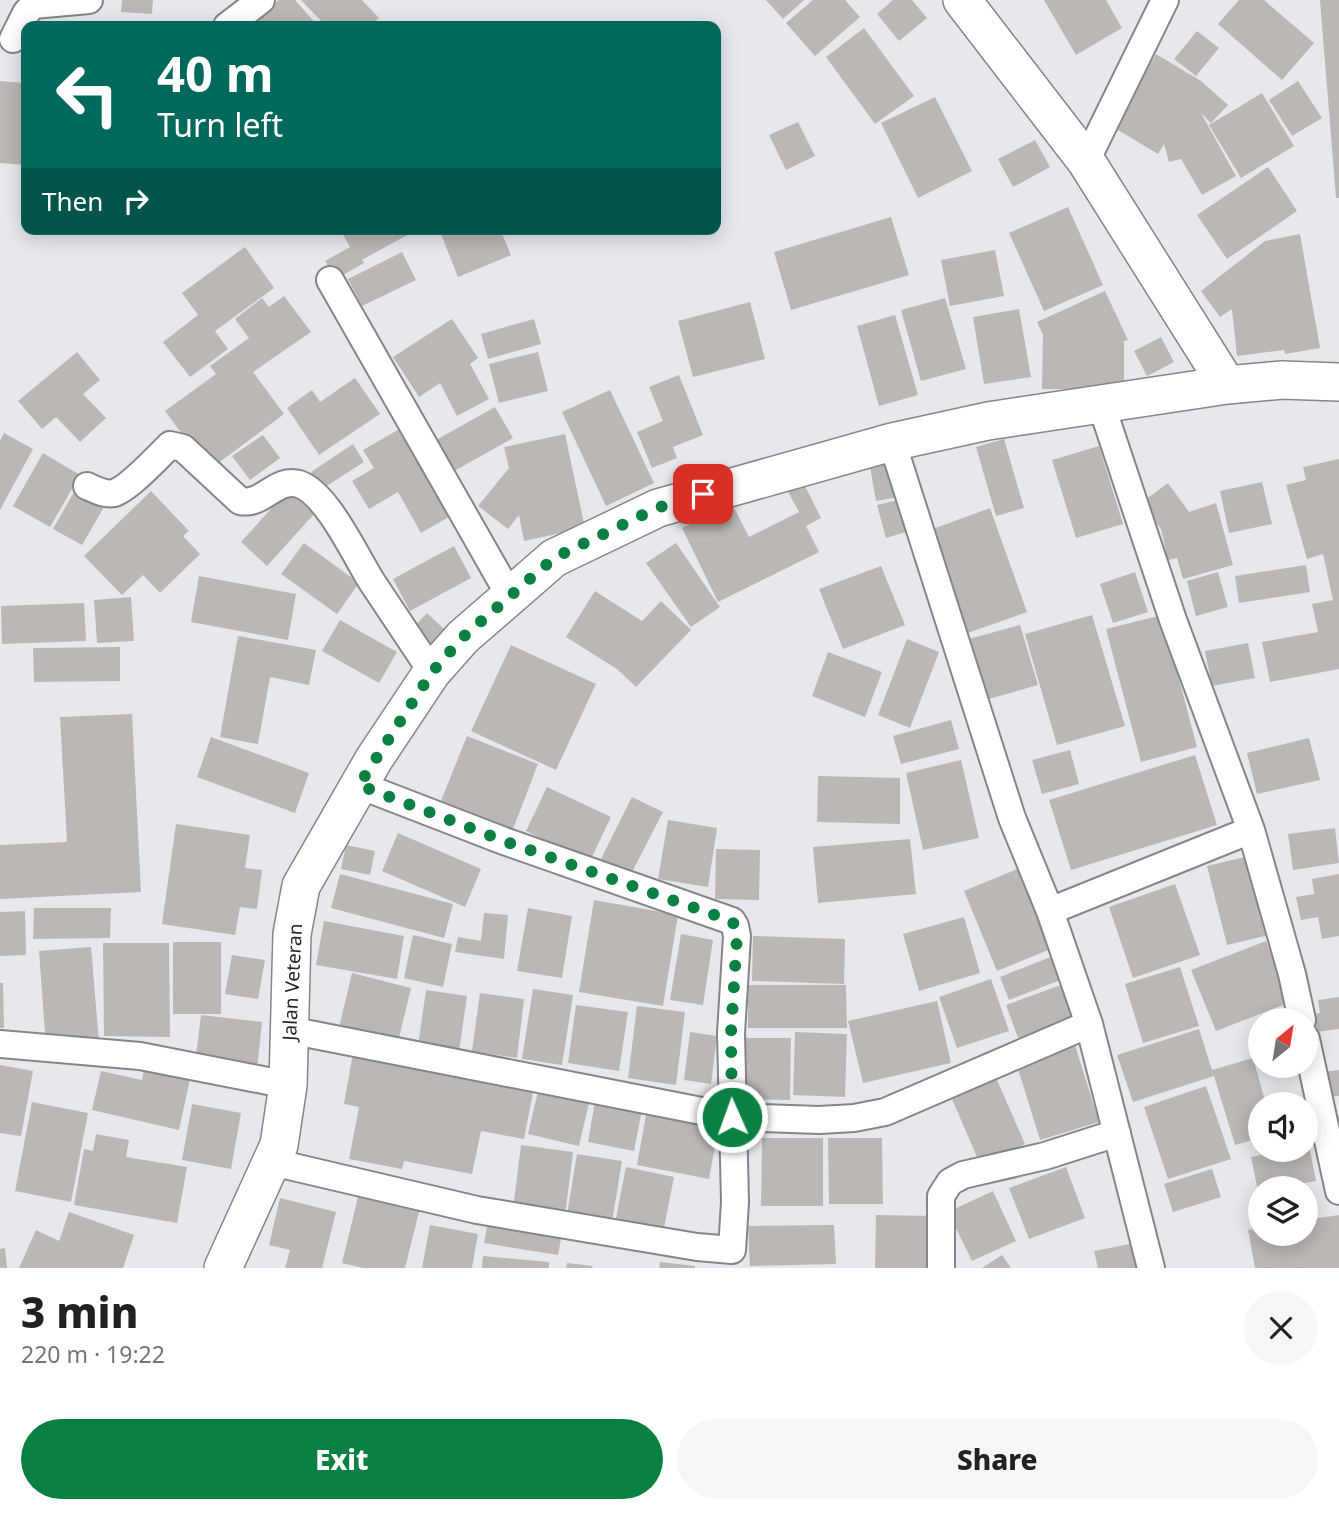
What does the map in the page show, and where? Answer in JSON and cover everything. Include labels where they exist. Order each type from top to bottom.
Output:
[{"type":"street","points":[[22,21],[33,5],[89,0]]},
{"type":"street","points":[[234,21],[261,0]]},
{"type":"street","points":[[962,0],[1086,161],[1227,385]]},
{"type":"street","points":[[1086,161],[1165,0]]},
{"type":"street","points":[[13,39],[21,23]]},
{"type":"street","points":[[330,280],[510,596]]},
{"type":"street","name":"Jalan Veteran","points":[[223,1268],[279,1145],[288,1085],[292,934],[301,886],[359,785],[432,672],[463,637],[554,558],[657,508],[892,442],[988,421],[1227,385],[1282,380],[1339,382]]},
{"type":"street","points":[[1101,404],[1173,620],[1251,830],[1299,1008]]},
{"type":"street","points":[[892,442],[1012,818],[1051,911],[1089,1024],[1151,1268]]},
{"type":"street","points":[[87,486],[104,493],[116,492],[150,466],[170,445],[183,447],[240,501],[255,501],[282,484],[300,484],[310,490],[335,519],[371,580],[432,672]]},
{"type":"street","points":[[272,1162],[477,1210],[683,1245],[732,1250],[735,1202],[731,1033],[737,936],[732,921],[504,841],[359,785]]},
{"type":"street","points":[[1051,911],[1251,830]]},
{"type":"street","points":[[289,1030],[732,1117],[819,1120],[854,1118],[885,1112],[1089,1024]]},
{"type":"street","points":[[0,1044],[140,1056],[288,1085]]},
{"type":"street","points":[[1317,1078],[1331,1124],[1339,1191]]},
{"type":"street","points":[[941,1268],[941,1196],[950,1182],[963,1175],[1045,1156],[1118,1133]]},
{"type":"building","points":[[122,0],[153,0],[152,14],[121,12]]},
{"type":"building","points":[[279,0],[295,0],[314,21],[255,21]]},
{"type":"building","points":[[301,0],[362,0],[379,18],[376,21],[321,21]]},
{"type":"building","points":[[766,0],[804,0],[783,19]]},
{"type":"building","points":[[813,0],[845,0],[860,17],[815,56],[786,23]]},
{"type":"building","points":[[893,0],[912,0],[927,18],[899,41],[877,14]]},
{"type":"building","points":[[1044,0],[1106,0],[1122,28],[1076,55]]},
{"type":"building","points":[[1239,0],[1264,0],[1314,43],[1282,80],[1218,24]]},
{"type":"building","points":[[1320,0],[1339,0],[1339,198],[1336,198]]},
{"type":"building","points":[[864,28],[914,96],[875,124],[826,57]]},
{"type":"building","points":[[1197,31],[1219,48],[1196,76],[1174,59]]},
{"type":"building","points":[[1156,54],[1201,81],[1228,105],[1211,123],[1201,113],[1236,176],[1202,195],[1181,159],[1169,162],[1164,144],[1158,154],[1113,127]]},
{"type":"building","points":[[0,81],[21,83],[21,165],[0,163]]},
{"type":"building","points":[[1298,81],[1322,118],[1292,136],[1269,100]]},
{"type":"building","points":[[1262,93],[1294,146],[1241,178],[1209,125]]},
{"type":"building","points":[[935,97],[972,171],[918,198],[881,123]]},
{"type":"building","points":[[798,122],[815,156],[786,170],[769,135]]},
{"type":"building","points":[[1035,140],[1050,167],[1013,187],[998,159]]},
{"type":"building","points":[[1268,167],[1297,211],[1227,259],[1197,215]]},
{"type":"building","points":[[1068,207],[1103,285],[1044,311],[1009,233]]},
{"type":"building","points":[[891,217],[909,275],[791,310],[774,252]]},
{"type":"building","points":[[1300,234],[1320,348],[1285,354],[1284,350],[1237,356],[1232,309],[1220,317],[1201,291],[1265,241]]},
{"type":"building","points":[[343,235],[407,235],[362,260],[364,263],[336,279],[325,261],[350,247]]},
{"type":"building","points":[[441,235],[503,235],[511,255],[458,277]]},
{"type":"building","points":[[245,247],[274,288],[215,331],[228,349],[190,377],[163,342],[198,315],[182,293]]},
{"type":"building","points":[[995,250],[1004,296],[950,306],[941,260]]},
{"type":"building","points":[[402,252],[416,280],[362,306],[348,279]]},
{"type":"building","points":[[1105,291],[1128,340],[1124,341],[1124,390],[1042,389],[1043,335],[1037,322]]},
{"type":"building","points":[[284,296],[311,332],[253,372],[284,414],[209,470],[165,411],[216,374],[210,366],[249,338],[235,319],[262,298],[269,307]]},
{"type":"building","points":[[945,298],[966,369],[921,381],[901,310]]},
{"type":"building","points":[[750,302],[765,359],[693,377],[678,321]]},
{"type":"building","points":[[1019,309],[1031,377],[984,384],[973,317]]},
{"type":"building","points":[[895,315],[918,395],[879,406],[857,326]]},
{"type":"building","points":[[452,319],[478,358],[470,364],[489,399],[457,416],[440,383],[419,397],[393,357]]},
{"type":"building","points":[[534,319],[541,344],[488,359],[481,334]]},
{"type":"building","points":[[1161,337],[1174,362],[1147,376],[1134,351]]},
{"type":"building","points":[[77,352],[100,380],[83,394],[106,418],[80,442],[56,417],[42,429],[18,401]]},
{"type":"building","points":[[538,352],[548,391],[499,403],[489,364]]},
{"type":"building","points":[[679,375],[703,435],[673,447],[677,458],[652,468],[637,432],[663,421],[649,387]]},
{"type":"building","points":[[355,378],[380,414],[319,455],[287,408],[312,390],[320,402]]},
{"type":"building","points":[[610,390],[654,483],[606,506],[562,412]]},
{"type":"building","points":[[495,407],[513,438],[454,471],[436,440]]},
{"type":"building","points":[[403,427],[454,514],[421,533],[398,492],[369,509],[352,481],[374,468],[363,450]]},
{"type":"building","points":[[4,433],[33,449],[0,510],[0,441]]},
{"type":"building","points":[[565,434],[585,528],[524,541],[519,515],[508,529],[478,506],[509,468],[504,447]]},
{"type":"building","points":[[263,435],[280,458],[250,480],[232,456]]},
{"type":"building","points":[[1004,439],[1024,508],[996,516],[976,447]]},
{"type":"building","points":[[353,444],[364,462],[322,489],[311,472]]},
{"type":"building","points":[[1099,446],[1123,524],[1076,538],[1052,460]]},
{"type":"building","points":[[43,453],[80,475],[50,527],[13,506]]},
{"type":"building","points":[[891,457],[898,497],[876,501],[869,461]]},
{"type":"building","points":[[1339,459],[1339,669],[1270,682],[1262,642],[1318,632],[1312,604],[1333,600],[1323,554],[1307,559],[1286,485],[1306,480],[1303,467]]},
{"type":"building","points":[[801,478],[821,518],[806,526],[819,552],[718,602],[682,528],[732,504],[749,537],[799,512],[785,486]]},
{"type":"building","points":[[1262,482],[1272,524],[1229,533],[1220,491]]},
{"type":"building","points":[[1168,483],[1189,512],[1216,503],[1233,565],[1183,579],[1177,558],[1168,560],[1161,529],[1141,503]]},
{"type":"building","points":[[78,485],[107,502],[82,545],[53,529]]},
{"type":"building","points":[[288,490],[314,514],[267,566],[241,542]]},
{"type":"building","points":[[151,491],[189,531],[183,536],[200,554],[160,593],[143,575],[122,595],[84,556]]},
{"type":"building","points":[[898,500],[906,532],[886,538],[877,505]]},
{"type":"building","points":[[990,508],[1027,612],[959,636],[922,533]]},
{"type":"building","points":[[304,543],[359,583],[337,614],[281,574]]},
{"type":"building","points":[[676,543],[720,607],[691,627],[646,563]]},
{"type":"building","points":[[454,546],[471,578],[410,611],[393,579]]},
{"type":"building","points":[[1306,565],[1310,592],[1239,603],[1235,576]]},
{"type":"building","points":[[881,566],[905,625],[843,649],[819,589]]},
{"type":"building","points":[[1135,572],[1148,612],[1113,623],[1100,584]]},
{"type":"building","points":[[1218,572],[1228,607],[1196,616],[1187,581]]},
{"type":"building","points":[[199,576],[296,594],[288,640],[191,622]]},
{"type":"building","points":[[595,591],[642,621],[661,601],[691,630],[636,687],[617,669],[566,637]]},
{"type":"building","points":[[131,597],[134,641],[97,643],[94,600]]},
{"type":"building","points":[[84,603],[86,641],[2,644],[1,606]]},
{"type":"building","points":[[427,613],[445,630],[428,648],[410,631]]},
{"type":"building","points":[[1092,615],[1125,726],[1057,745],[1025,634]]},
{"type":"building","points":[[1162,615],[1197,747],[1141,762],[1106,629]]},
{"type":"building","points":[[340,620],[397,652],[379,683],[322,651]]},
{"type":"building","points":[[1020,625],[1038,685],[982,701],[965,640]]},
{"type":"building","points":[[238,636],[316,650],[309,685],[270,677],[258,744],[220,737]]},
{"type":"building","points":[[907,639],[939,652],[910,728],[878,715]]},
{"type":"building","points":[[1248,643],[1255,678],[1212,686],[1205,651]]},
{"type":"building","points":[[511,645],[596,684],[556,770],[471,731]]},
{"type":"building","points":[[120,647],[120,681],[34,682],[33,648]]},
{"type":"building","points":[[828,652],[882,672],[865,717],[812,696]]},
{"type":"building","points":[[132,714],[141,892],[0,899],[0,845],[67,842],[60,717]]},
{"type":"building","points":[[951,720],[959,749],[901,764],[893,736]]},
{"type":"building","points":[[467,736],[538,764],[513,829],[441,801]]},
{"type":"building","points":[[211,737],[309,773],[295,813],[197,777]]},
{"type":"building","points":[[1309,738],[1320,780],[1257,794],[1247,753]]},
{"type":"building","points":[[1070,750],[1079,784],[1042,794],[1032,760]]},
{"type":"building","points":[[1195,755],[1217,825],[1071,870],[1049,800]]},
{"type":"building","points":[[961,760],[979,838],[923,850],[906,773]]},
{"type":"building","points":[[818,776],[900,778],[900,824],[817,822]]},
{"type":"building","points":[[547,787],[611,817],[590,861],[526,831]]},
{"type":"building","points":[[632,797],[663,812],[631,874],[601,859]]},
{"type":"building","points":[[668,820],[717,828],[708,887],[658,879]]},
{"type":"building","points":[[176,824],[250,835],[245,868],[262,870],[257,909],[240,907],[235,935],[162,924]]},
{"type":"building","points":[[1335,828],[1339,863],[1293,870],[1288,834]]},
{"type":"building","points":[[398,833],[481,869],[465,907],[382,871]]},
{"type":"building","points":[[910,839],[916,894],[818,903],[813,847]]},
{"type":"building","points":[[346,845],[375,851],[370,875],[341,869]]},
{"type":"building","points":[[716,849],[760,850],[759,900],[715,899]]},
{"type":"building","points":[[1249,856],[1269,935],[1227,945],[1207,866]]},
{"type":"building","points":[[1025,866],[1058,946],[997,971],[964,891]]},
{"type":"building","points":[[340,874],[453,904],[444,938],[331,908]]},
{"type":"building","points":[[1339,874],[1339,936],[1322,939],[1318,917],[1301,920],[1296,897],[1314,894],[1312,879]]},
{"type":"building","points":[[1175,884],[1200,955],[1133,978],[1109,907]]},
{"type":"building","points":[[594,900],[678,915],[663,1006],[579,992]]},
{"type":"building","points":[[34,908],[111,908],[110,938],[33,939]]},
{"type":"building","points":[[528,908],[572,916],[562,978],[517,971]]},
{"type":"building","points":[[25,911],[26,955],[0,956],[0,912]]},
{"type":"building","points":[[484,913],[508,915],[504,959],[455,952],[458,937],[481,941]]},
{"type":"building","points":[[964,917],[980,973],[919,991],[903,934]]},
{"type":"building","points":[[324,921],[404,936],[397,979],[316,965]]},
{"type":"building","points":[[681,934],[713,940],[703,1005],[670,1000]]},
{"type":"building","points":[[413,935],[452,944],[443,987],[404,978]]},
{"type":"building","points":[[753,936],[845,939],[844,984],[752,981]]},
{"type":"building","points":[[1266,941],[1291,1002],[1275,1008],[1248,1008],[1248,1019],[1216,1031],[1191,970]]},
{"type":"building","points":[[173,942],[221,942],[221,1014],[173,1014]]},
{"type":"building","points":[[103,943],[169,943],[170,1037],[104,1036]]},
{"type":"building","points":[[91,947],[99,1042],[46,1046],[39,951]]},
{"type":"building","points":[[1058,954],[1068,977],[1009,1000],[1000,977]]},
{"type":"building","points":[[232,955],[265,960],[258,999],[225,994]]},
{"type":"building","points":[[1180,967],[1199,1026],[1143,1043],[1125,984]]},
{"type":"building","points":[[352,973],[411,988],[398,1042],[339,1028]]},
{"type":"building","points":[[991,979],[1009,1031],[957,1048],[939,997]]},
{"type":"building","points":[[0,983],[3,983],[4,1028],[0,1028]]},
{"type":"building","points":[[748,985],[846,985],[847,1028],[748,1028]]},
{"type":"building","points":[[1061,985],[1075,1022],[1020,1043],[1006,1005]]},
{"type":"building","points":[[533,989],[573,995],[562,1065],[522,1059]]},
{"type":"building","points":[[426,990],[467,996],[459,1052],[418,1046]]},
{"type":"building","points":[[480,993],[524,999],[517,1058],[472,1051]]},
{"type":"building","points":[[1339,997],[1339,1029],[1318,1032],[1318,1000]]},
{"type":"building","points":[[937,1001],[951,1063],[863,1083],[848,1021]]},
{"type":"building","points":[[576,1005],[628,1012],[619,1071],[568,1063]]},
{"type":"building","points":[[637,1006],[685,1012],[676,1085],[628,1078]]},
{"type":"building","points":[[201,1015],[262,1022],[257,1070],[195,1063]]},
{"type":"building","points":[[1199,1029],[1212,1070],[1248,1059],[1248,1078],[1259,1078],[1263,1092],[1248,1092],[1248,1141],[1235,1145],[1214,1076],[1133,1102],[1117,1055]]},
{"type":"building","points":[[690,1032],[717,1036],[711,1084],[684,1080]]},
{"type":"building","points":[[795,1032],[847,1034],[845,1097],[793,1095]]},
{"type":"building","points":[[743,1038],[791,1038],[790,1100],[742,1099]]},
{"type":"building","points":[[1074,1042],[1099,1122],[1040,1140],[1015,1059]]},
{"type":"building","points":[[354,1047],[535,1082],[524,1139],[481,1131],[472,1174],[404,1161],[402,1169],[349,1159],[359,1107],[344,1104]]},
{"type":"building","points":[[146,1060],[192,1070],[179,1130],[92,1110],[101,1071],[142,1080]]},
{"type":"building","points":[[0,1065],[33,1071],[21,1136],[0,1133]]},
{"type":"building","points":[[1339,1070],[1339,1096],[1325,1097],[1323,1072]]},
{"type":"building","points":[[997,1080],[1025,1144],[980,1164],[952,1099]]},
{"type":"building","points":[[540,1083],[591,1094],[579,1146],[528,1134]]},
{"type":"building","points":[[1206,1086],[1231,1159],[1168,1179],[1144,1107]]},
{"type":"building","points":[[596,1095],[643,1104],[634,1151],[588,1142]]},
{"type":"building","points":[[32,1102],[88,1113],[71,1202],[15,1191]]},
{"type":"building","points":[[192,1104],[241,1113],[231,1169],[182,1160]]},
{"type":"building","points":[[648,1104],[720,1118],[709,1179],[637,1165]]},
{"type":"building","points":[[96,1134],[129,1140],[126,1157],[187,1167],[177,1223],[74,1205],[84,1149],[93,1151]]},
{"type":"building","points":[[762,1138],[823,1138],[823,1206],[761,1206]]},
{"type":"building","points":[[828,1138],[882,1138],[883,1204],[829,1204]]},
{"type":"building","points":[[521,1145],[573,1152],[565,1216],[513,1209]]},
{"type":"building","points":[[577,1154],[622,1161],[612,1222],[567,1215]]},
{"type":"building","points":[[1252,1162],[1312,1162],[1315,1176],[1255,1176]]},
{"type":"building","points":[[626,1167],[674,1177],[663,1233],[615,1223]]},
{"type":"building","points":[[1066,1167],[1085,1218],[1029,1239],[1009,1188]]},
{"type":"building","points":[[1212,1169],[1221,1197],[1173,1212],[1164,1184]]},
{"type":"building","points":[[993,1191],[1016,1241],[972,1261],[948,1212]]},
{"type":"building","points":[[359,1193],[420,1208],[405,1268],[363,1268],[342,1263]]},
{"type":"building","points":[[280,1198],[336,1212],[322,1268],[285,1268],[290,1250],[269,1245]]},
{"type":"building","points":[[69,1212],[134,1235],[123,1268],[19,1268],[36,1230],[59,1241]]},
{"type":"building","points":[[876,1215],[936,1216],[935,1268],[875,1268]]},
{"type":"building","points":[[1339,1215],[1339,1268],[1255,1268],[1251,1246],[1318,1246],[1318,1218]]},
{"type":"building","points":[[488,1221],[562,1233],[558,1255],[484,1243]]},
{"type":"building","points":[[430,1225],[478,1234],[472,1268],[422,1268]]},
{"type":"building","points":[[834,1225],[836,1264],[750,1266],[748,1226]]},
{"type":"building","points":[[1135,1243],[1140,1268],[1098,1268],[1094,1251]]},
{"type":"building","points":[[5,1248],[7,1268],[0,1268],[0,1249]]},
{"type":"building","points":[[1002,1255],[1011,1268],[982,1268]]},
{"type":"building","points":[[483,1256],[549,1262],[549,1268],[482,1268]]},
{"type":"building","points":[[660,1262],[695,1266],[695,1268],[659,1268]]},
{"type":"building","points":[[567,1263],[593,1266],[566,1268]]},
{"type":"route","points":[[703,494],[657,508],[554,558],[463,637],[432,672],[359,785],[504,841],[732,921],[737,936],[731,1033],[732,1117]]}]
